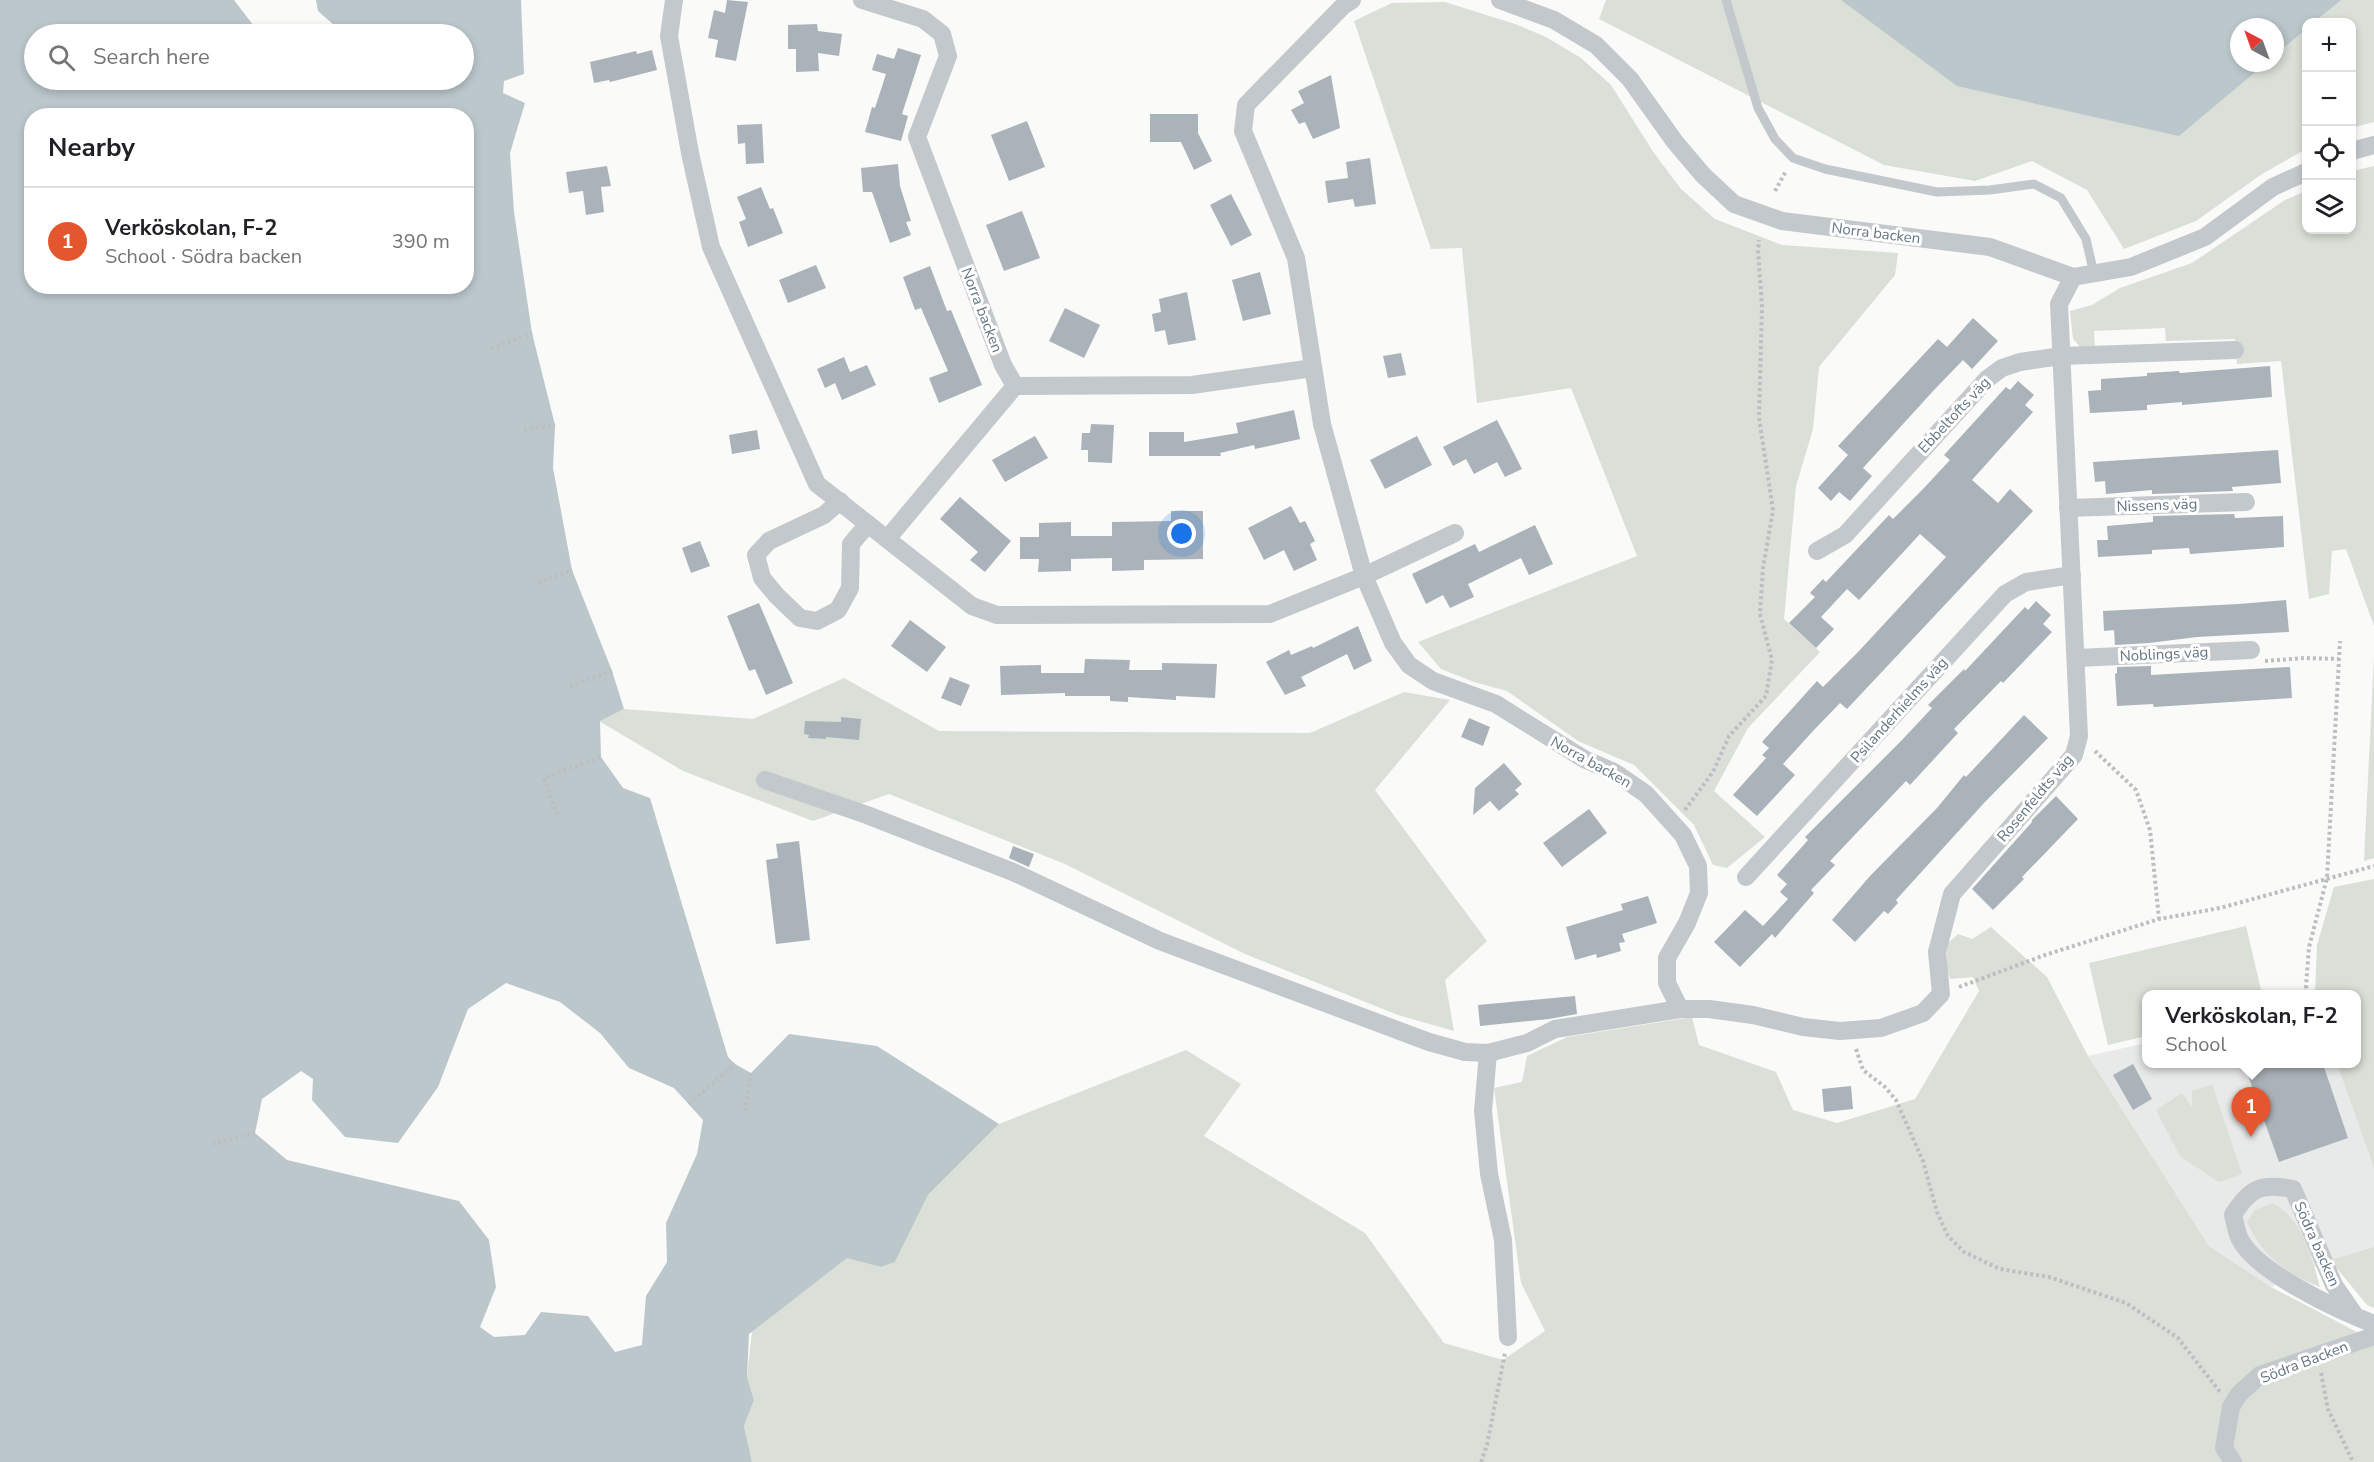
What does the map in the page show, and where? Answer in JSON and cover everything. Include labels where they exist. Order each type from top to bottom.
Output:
[{"type":"street","points":[[674,0],[669,36],[690,153],[711,246],[817,484],[972,606],[997,615],[1270,614],[1365,576],[1455,533]]},
{"type":"street","name":"Norra backen","points":[[862,0],[923,19],[942,34],[948,56],[917,137],[1003,365],[1016,386]]},
{"type":"street","name":"Norra backen","points":[[1352,0],[1344,5],[1246,105],[1243,130],[1296,258],[1322,424],[1365,576],[1393,643],[1409,665],[1433,681],[1496,704],[1584,759],[1614,772],[1646,794],[1683,835],[1698,866],[1699,893],[1687,923],[1667,958],[1666,984],[1680,1009]]},
{"type":"street","name":"Norra backen","points":[[1500,0],[1554,20],[1596,45],[1630,79],[1675,142],[1703,175],[1734,204],[1782,221],[1990,247],[2073,277],[2131,267],[2205,237],[2273,187],[2302,173]]},
{"type":"street","points":[[2356,151],[2374,145]]},
{"type":"street","name":"Rosenfeldts väg","points":[[1941,994],[1937,952],[1952,894],[2074,755],[2079,736],[2059,304],[2073,277]]},
{"type":"street","name":"Ebbeltofts väg","points":[[1817,551],[1845,535],[1986,379],[2002,368],[2020,362],[2061,356],[2235,350]]},
{"type":"street","points":[[887,539],[1016,386],[1192,386],[1313,368]]},
{"type":"street","points":[[840,501],[824,515],[769,541],[756,555],[762,578],[777,597],[800,618],[817,621],[838,610],[850,588],[851,544],[868,524]]},
{"type":"street","name":"Nissens väg","points":[[2068,508],[2246,502]]},
{"type":"street","name":"Psilanderhielms väg","points":[[1746,877],[2005,594],[2026,582],[2072,575]]},
{"type":"street","name":"Noblings väg","points":[[2077,658],[2251,650]]},
{"type":"street","points":[[765,780],[867,815],[1013,873],[1181,949],[1429,1042],[1465,1052],[1488,1053],[1527,1043],[1555,1029],[1680,1009],[1709,1009],[1753,1015],[1803,1027],[1840,1031],[1881,1028],[1923,1013],[1941,994]]},
{"type":"street","points":[[1488,1053],[1483,1111],[1489,1174],[1503,1240],[1508,1337]]},
{"type":"street","name":"Södra backen","points":[[2356,1317],[2334,1285],[2293,1189],[2275,1185],[2258,1189],[2244,1197],[2233,1215],[2239,1239],[2256,1258],[2292,1284],[2356,1317],[2374,1324]]},
{"type":"street","name":"Södra Backen","points":[[2231,1407],[2239,1394],[2260,1376],[2374,1336]]},
{"type":"street","points":[[2231,1407],[2224,1448],[2233,1462]]},
{"type":"lane","points":[[1726,0],[1758,108],[1775,139],[1793,158],[1825,169],[1936,192],[1990,190],[2034,184],[2061,198],[2086,239],[2094,274]]},
{"type":"path","points":[[1775,192],[1793,158]]},
{"type":"path","points":[[1674,825],[1713,772],[1729,736],[1766,696],[1772,660],[1760,614],[1763,568],[1773,510],[1759,418],[1762,307],[1759,240]]},
{"type":"path","points":[[491,349],[532,333]]},
{"type":"path","points":[[524,430],[555,425]]},
{"type":"path","points":[[538,583],[572,570]]},
{"type":"path","points":[[2307,990],[2309,946],[2327,878],[2340,641]]},
{"type":"path","points":[[2251,650],[2258,662],[2305,658],[2339,659]]},
{"type":"path","points":[[570,686],[612,671]]},
{"type":"path","points":[[2079,736],[2136,790],[2150,830],[2159,920]]},
{"type":"path","points":[[557,815],[544,778],[601,757]]},
{"type":"path","points":[[1941,994],[2045,955],[2159,920],[2220,908],[2374,866]]},
{"type":"path","points":[[1854,1030],[1856,1054],[1863,1070],[1885,1087],[1896,1100],[1923,1161],[1937,1212],[1948,1236],[1964,1252],[2000,1269],[2049,1277],[2126,1303],[2178,1338],[2231,1407]]},
{"type":"path","points":[[689,1104],[735,1064]]},
{"type":"path","points":[[745,1111],[751,1073]]},
{"type":"path","points":[[212,1144],[255,1133]]},
{"type":"path","points":[[1480,1462],[1487,1445],[1508,1337]]},
{"type":"path","points":[[2318,1355],[2328,1409],[2353,1462]]},
{"type":"shaded area","points":[[0,0],[234,0],[252,24],[24,24],[24,90],[474,90],[474,24],[333,24],[318,11],[316,0],[521,0],[524,74],[504,81],[503,93],[525,103],[510,153],[514,212],[532,333],[555,425],[553,468],[572,570],[612,671],[624,709],[600,721],[601,757],[623,788],[650,798],[728,1057],[751,1073],[789,1034],[877,1046],[999,1124],[928,1195],[895,1262],[881,1267],[847,1258],[749,1334],[747,1377],[754,1400],[744,1426],[752,1462],[0,1462]],"holes":[[[506,983],[560,1002],[600,1033],[629,1068],[674,1088],[703,1120],[697,1154],[666,1223],[667,1262],[646,1296],[642,1345],[615,1352],[588,1316],[541,1312],[525,1335],[494,1337],[480,1327],[496,1287],[489,1240],[459,1201],[287,1160],[255,1133],[262,1099],[301,1071],[313,1079],[312,1100],[345,1137],[398,1143],[438,1087],[468,1009]]]},
{"type":"shaded area","points":[[1606,0],[2374,0],[2374,122],[2356,127],[2356,18],[2302,18],[2302,151],[2262,174],[2196,221],[2124,249],[2087,190],[2032,161],[1975,181],[1884,165],[1599,19]]},
{"type":"shaded area","points":[[1841,0],[2341,0],[2319,18],[2302,18],[2302,32],[2284,47],[2284,18],[2230,18],[2230,72],[2255,72],[2179,136],[1957,86]]},
{"type":"shaded area","points":[[1445,2],[1515,24],[1546,37],[1581,58],[1611,85],[1654,153],[1681,189],[1715,219],[1782,245],[1898,253],[1895,275],[1819,367],[1813,429],[1796,486],[1784,619],[1820,652],[1748,728],[1714,791],[1765,837],[1727,868],[1713,865],[1694,825],[1634,765],[1578,741],[1507,691],[1474,682],[1441,669],[1418,642],[1637,556],[1571,388],[1477,403],[1462,248],[1431,249],[1354,21],[1392,3]]},
{"type":"shaded area","points":[[2374,166],[2374,626],[2346,549],[2332,551],[2329,594],[2309,599],[2281,361],[2237,364],[2235,339],[2166,341],[2165,328],[2094,331],[2095,349],[2080,347],[2073,339],[2070,311],[2092,305],[2120,288],[2192,263],[2285,200],[2302,193],[2302,234],[2356,234],[2356,170]]},
{"type":"shaded area","points":[[2374,656],[2374,858],[2364,861]]},
{"type":"shaded area","points":[[844,678],[939,731],[1310,733],[1404,692],[1450,700],[1375,790],[1487,941],[1445,980],[1454,1031],[1398,1015],[1245,954],[1065,864],[889,794],[813,821],[683,771],[599,721],[624,709],[753,719]]},
{"type":"shaded area","points":[[2374,879],[2374,1168],[2338,1068],[2361,1068],[2361,990],[2315,990],[2317,945],[2334,887]]},
{"type":"shaded area","points":[[2246,926],[2261,990],[2142,990],[2142,1037],[2108,1045],[2089,963]]},
{"type":"shaded area","points":[[1991,927],[2047,977],[2088,1056],[2209,1246],[2271,1287],[2374,1341],[2374,1462],[752,1462],[744,1426],[754,1400],[747,1377],[752,1331],[847,1257],[881,1267],[895,1262],[928,1195],[999,1124],[1186,1050],[1241,1084],[1204,1136],[1365,1233],[1444,1343],[1503,1360],[1545,1331],[1521,1283],[1494,1088],[1522,1082],[1527,1056],[1567,1037],[1692,1017],[1699,1045],[1776,1072],[1793,1110],[1837,1123],[1915,1099],[1979,991],[1973,977],[1950,979],[1946,967],[1947,944],[1958,934],[1972,939]]},
{"type":"shaded area","points":[[2142,1044],[2142,1068],[2338,1068],[2374,1168],[2374,1247],[2330,1260],[2271,1287],[2209,1246],[2088,1056]]},
{"type":"shaded area","points":[[2212,1084],[2242,1174],[2219,1182],[2180,1156],[2156,1110],[2182,1093],[2192,1107],[2192,1091]]},
{"type":"shaded area","points":[[2272,1203],[2283,1210],[2298,1228],[2309,1251],[2320,1287],[2286,1270],[2268,1254],[2253,1234],[2247,1222],[2255,1210]]},
{"type":"shaded area","points":[[2374,1247],[2374,1308],[2367,1305],[2330,1260]]},
{"type":"building","points":[[727,0],[748,2],[736,61],[715,57],[718,40],[708,38],[714,10],[725,13]]},
{"type":"building","points":[[817,24],[818,31],[842,34],[839,56],[818,53],[819,71],[796,72],[796,49],[788,49],[788,25]]},
{"type":"building","points":[[898,48],[921,55],[902,114],[908,116],[901,141],[865,132],[872,107],[875,108],[886,74],[872,70],[877,54],[894,59]]},
{"type":"building","points":[[652,50],[657,70],[610,82],[609,80],[594,83],[590,62],[636,51],[637,54]]},
{"type":"building","points":[[1331,75],[1340,128],[1313,139],[1305,122],[1299,124],[1291,110],[1304,103],[1298,91]]},
{"type":"building","points":[[1150,114],[1198,114],[1198,133],[1212,161],[1194,170],[1181,142],[1150,142]]},
{"type":"building","points":[[1027,121],[1045,167],[1009,181],[991,135]]},
{"type":"building","points":[[762,124],[764,163],[746,164],[745,143],[738,144],[737,125]]},
{"type":"building","points":[[1370,158],[1376,204],[1355,207],[1353,199],[1328,203],[1325,181],[1348,178],[1346,162]]},
{"type":"building","points":[[898,164],[900,186],[911,221],[906,222],[911,235],[890,243],[872,192],[863,192],[861,168]]},
{"type":"building","points":[[607,166],[611,186],[601,187],[604,212],[586,215],[583,191],[569,193],[566,172]]},
{"type":"building","points":[[761,187],[783,233],[748,247],[739,222],[746,219],[737,197]]},
{"type":"building","points":[[1231,194],[1252,235],[1231,246],[1210,205]]},
{"type":"building","points":[[1022,211],[1040,258],[1004,271],[986,225]]},
{"type":"building","points":[[816,265],[826,288],[788,303],[779,280]]},
{"type":"building","points":[[930,266],[947,311],[951,310],[982,385],[939,403],[929,378],[948,371],[921,308],[915,310],[903,277]]},
{"type":"building","points":[[1260,272],[1271,314],[1243,321],[1232,280]]},
{"type":"building","points":[[1187,292],[1196,340],[1168,345],[1165,330],[1155,332],[1152,314],[1161,312],[1159,299]]},
{"type":"building","points":[[1065,308],[1100,325],[1084,358],[1049,341]]},
{"type":"building","points":[[1973,318],[1998,341],[1972,369],[1963,360],[1934,390],[1863,468],[1872,476],[1850,501],[1839,492],[1831,501],[1818,488],[1848,455],[1838,446],[1938,339],[1947,347]]},
{"type":"building","points":[[1401,353],[1406,375],[1388,378],[1383,356]]},
{"type":"building","points":[[844,357],[850,372],[867,365],[876,385],[842,400],[835,383],[825,388],[817,369]]},
{"type":"building","points":[[2270,366],[2272,397],[2182,405],[2182,402],[2147,405],[2147,410],[2090,413],[2088,391],[2101,390],[2101,379],[2147,376],[2147,373],[2179,371],[2180,373]]},
{"type":"building","points":[[2018,381],[2034,395],[2025,405],[2033,412],[1972,480],[1998,503],[2010,489],[2033,511],[1847,709],[1840,703],[1783,764],[1795,775],[1757,816],[1733,795],[1766,758],[1762,755],[1769,748],[1762,742],[1817,681],[1823,687],[1859,651],[1946,557],[1920,534],[1859,600],[1847,589],[1821,617],[1834,629],[1816,648],[1789,623],[1815,597],[1810,593],[1823,579],[1826,582],[1889,515],[1893,519],[1924,488],[1950,460],[1944,455],[2006,387],[2010,390]]},
{"type":"building","points":[[1294,410],[1300,439],[1255,449],[1254,445],[1220,453],[1221,456],[1149,456],[1149,432],[1184,432],[1184,442],[1238,433],[1236,423]]},
{"type":"building","points":[[1497,420],[1522,469],[1505,477],[1497,462],[1474,474],[1466,459],[1453,466],[1443,447]]},
{"type":"building","points":[[1091,424],[1114,425],[1112,463],[1088,462],[1088,450],[1081,450],[1082,433],[1090,433]]},
{"type":"building","points":[[757,430],[760,449],[732,454],[729,435]]},
{"type":"building","points":[[1035,436],[1048,458],[1005,482],[992,460]]},
{"type":"building","points":[[1417,436],[1432,465],[1385,489],[1370,460]]},
{"type":"building","points":[[2278,450],[2281,483],[2232,487],[2233,491],[2152,494],[2152,490],[2106,494],[2105,481],[2095,482],[2093,462]]},
{"type":"building","points":[[960,497],[1011,541],[985,572],[970,560],[978,552],[940,519]]},
{"type":"building","points":[[1291,506],[1300,523],[1305,521],[1315,541],[1310,544],[1317,560],[1294,571],[1284,550],[1264,560],[1248,528]]},
{"type":"building","points":[[1171,511],[1203,511],[1203,559],[1144,560],[1144,570],[1112,571],[1112,558],[1071,559],[1071,571],[1038,572],[1039,559],[1020,559],[1020,537],[1039,537],[1039,523],[1071,522],[1071,536],[1112,536],[1112,522],[1171,521]]},
{"type":"building","points":[[2234,514],[2235,518],[2283,516],[2284,547],[2190,554],[2189,548],[2152,550],[2152,554],[2098,557],[2097,540],[2108,540],[2107,526],[2153,522],[2153,516]]},
{"type":"building","points":[[1535,525],[1553,564],[1529,575],[1521,558],[1468,584],[1474,597],[1450,608],[1443,595],[1426,604],[1412,574],[1475,544],[1479,552]]},
{"type":"building","points":[[700,541],[710,566],[691,573],[682,548]]},
{"type":"building","points":[[2286,600],[2289,632],[2197,637],[2115,645],[2114,630],[2104,631],[2103,611]]},
{"type":"building","points":[[2036,601],[2051,615],[2043,624],[2052,632],[1954,729],[1958,733],[1910,785],[1906,781],[1830,861],[1835,865],[1811,890],[1814,893],[1775,938],[1772,934],[1740,967],[1714,942],[1745,910],[1763,926],[1788,899],[1780,892],[1787,884],[1777,875],[1808,840],[1805,837],[1932,708],[1928,705],[1964,669],[1965,671],[2025,607],[2028,610]]},
{"type":"building","points":[[759,603],[793,683],[766,695],[755,669],[749,671],[727,616]]},
{"type":"building","points":[[910,620],[946,647],[927,672],[891,646]]},
{"type":"building","points":[[1358,626],[1372,661],[1354,670],[1347,654],[1301,677],[1306,686],[1285,695],[1266,662],[1289,650],[1291,655],[1312,646],[1313,648]]},
{"type":"building","points":[[1085,659],[1130,660],[1129,670],[1162,670],[1162,663],[1217,664],[1215,698],[1176,696],[1176,700],[1128,697],[1128,702],[1110,701],[1110,696],[1065,696],[1065,693],[1001,695],[1000,666],[1041,665],[1041,673],[1084,673]]},
{"type":"building","points":[[2151,666],[2151,675],[2290,667],[2292,698],[2154,707],[2153,704],[2117,706],[2115,674],[2117,667]]},
{"type":"building","points":[[950,677],[970,685],[961,706],[941,698]]},
{"type":"building","points":[[2024,715],[2048,738],[1984,803],[1896,900],[1898,903],[1888,914],[1884,911],[1855,942],[1832,920],[1870,876],[1937,808],[1964,775],[1966,777]]},
{"type":"building","points":[[841,717],[861,719],[859,740],[808,738],[809,735],[804,734],[805,721],[841,722]]},
{"type":"building","points":[[1469,718],[1490,727],[1483,746],[1461,737]]},
{"type":"building","points":[[1504,763],[1522,784],[1515,790],[1519,794],[1499,811],[1490,801],[1473,815],[1475,788]]},
{"type":"building","points":[[2056,796],[2078,819],[1993,910],[1972,889]]},
{"type":"building","points":[[1589,809],[1607,833],[1562,867],[1543,843]]},
{"type":"building","points":[[799,841],[810,940],[776,944],[766,860],[778,858],[776,844]]},
{"type":"building","points":[[1013,846],[1034,854],[1029,867],[1009,858]]},
{"type":"building","points":[[1648,896],[1657,923],[1622,934],[1625,942],[1619,943],[1621,951],[1597,958],[1596,954],[1575,960],[1566,927],[1623,910],[1621,904]]},
{"type":"building","points":[[1575,996],[1577,1014],[1480,1026],[1478,1005]]},
{"type":"building","points":[[2133,1064],[2152,1099],[2133,1110],[2113,1075]]},
{"type":"building","points":[[2245,1068],[2324,1068],[2348,1138],[2279,1162]]},
{"type":"building","points":[[1851,1086],[1853,1109],[1824,1112],[1822,1089]]},
{"type":"place","name":"Verköskolan, F-2","points":[[2251,1137]]}]
